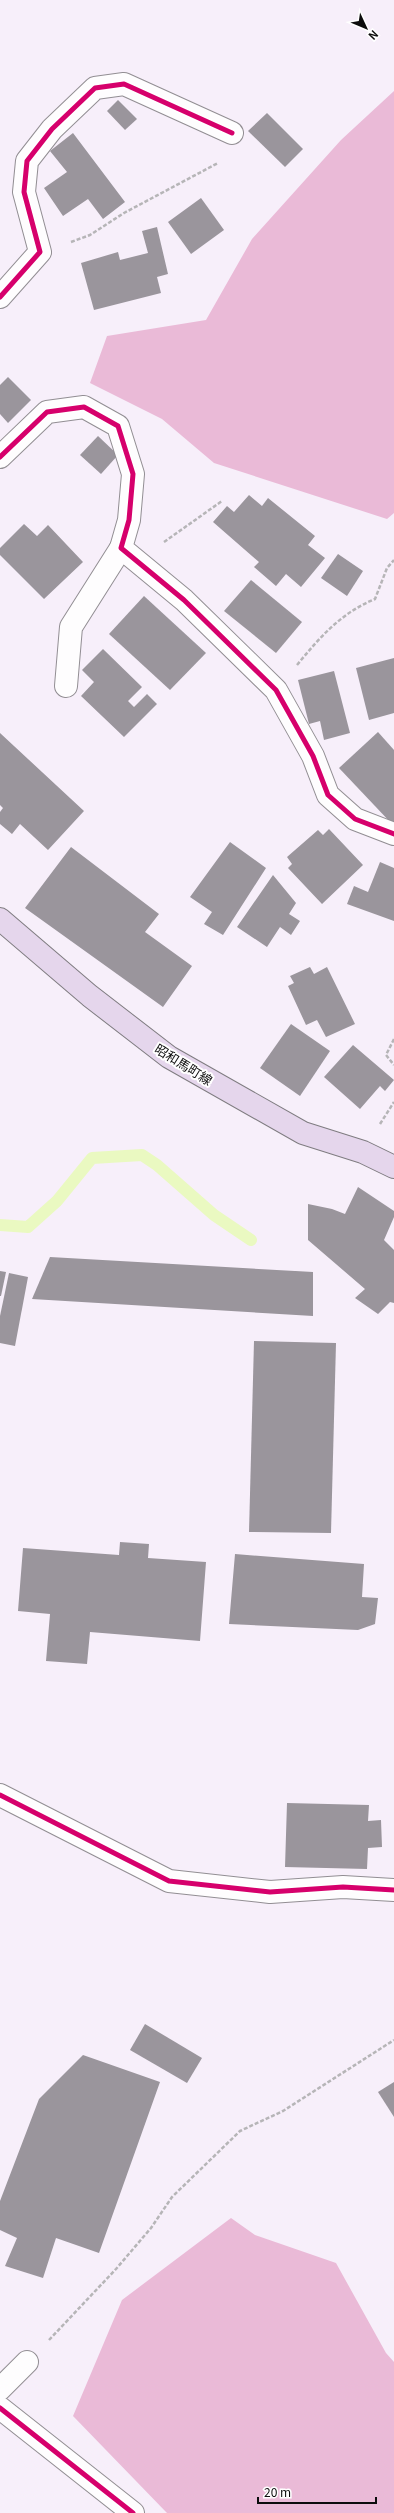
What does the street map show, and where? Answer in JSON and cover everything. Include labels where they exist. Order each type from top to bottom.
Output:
[{"type":"main road","name":"昭和馬町線","points":[[0,919],[90,996],[168,1057],[304,1132],[363,1152],[394,1167]]},
{"type":"street","points":[[0,296],[40,252],[24,192],[28,162],[52,129],[95,88],[124,84],[232,133]]},
{"type":"street","points":[[0,457],[47,412],[84,407],[118,426],[133,474],[129,520],[121,548],[71,627],[66,686]]},
{"type":"street","points":[[121,548],[184,600],[276,690],[313,756],[328,795],[355,819],[394,834]]},
{"type":"street","points":[[0,1795],[169,1881],[270,1892],[343,1887],[394,1890]]},
{"type":"street","points":[[0,2389],[27,2362]]},
{"type":"street","points":[[0,2408],[133,2513]]},
{"type":"path","points":[[40,252],[90,235],[124,213],[226,158],[232,133]]},
{"type":"path","points":[[138,563],[175,533],[222,501]]},
{"type":"path","points":[[276,690],[324,631],[355,607],[375,599],[387,568],[394,560]]},
{"type":"path","points":[[394,1039],[386,1055],[394,1065]]},
{"type":"path","points":[[27,2362],[116,2269],[150,2228],[172,2197],[240,2131],[283,2111],[394,2040]]},
{"type":"shaded area","points":[[394,91],[394,513],[387,519],[214,463],[162,419],[90,383],[107,336],[206,320],[252,239],[341,140]]},
{"type":"shaded area","points":[[231,2218],[255,2235],[336,2263],[386,2353],[394,2362],[394,2513],[167,2513],[73,2416],[122,2300]]},
{"type":"building","points":[[118,100],[137,119],[125,130],[107,111]]},
{"type":"building","points":[[267,113],[303,149],[285,167],[248,131]]},
{"type":"building","points":[[73,133],[125,202],[103,219],[88,199],[63,216],[44,188],[67,172],[50,151]]},
{"type":"building","points":[[201,198],[224,230],[191,254],[168,222]]},
{"type":"building","points":[[157,227],[168,274],[157,277],[161,293],[94,310],[81,263],[118,252],[120,260],[148,253],[142,231]]},
{"type":"building","points":[[8,377],[31,400],[8,423],[0,414],[0,385]]},
{"type":"building","points":[[98,436],[118,455],[101,474],[80,455]]},
{"type":"building","points":[[249,495],[262,506],[268,498],[315,536],[308,545],[325,558],[301,587],[286,574],[276,586],[254,567],[259,562],[213,522],[227,506],[234,512]]},
{"type":"building","points":[[24,524],[37,536],[48,525],[83,562],[44,599],[0,555],[0,548]]},
{"type":"building","points":[[338,554],[363,571],[347,596],[321,578]]},
{"type":"building","points":[[251,580],[302,622],[276,653],[224,611]]},
{"type":"building","points":[[144,596],[206,653],[170,690],[109,634]]},
{"type":"building","points":[[103,649],[142,687],[128,701],[134,707],[147,694],[157,704],[124,737],[81,696],[94,682],[82,670]]},
{"type":"building","points":[[394,658],[394,713],[369,720],[356,668]]},
{"type":"building","points":[[334,671],[350,733],[324,740],[320,721],[309,724],[298,680]]},
{"type":"building","points":[[378,732],[394,750],[394,822],[392,824],[339,768]]},
{"type":"building","points":[[0,733],[84,811],[48,850],[20,824],[12,834],[0,824],[0,812],[3,808],[0,805]]},
{"type":"building","points":[[329,829],[363,865],[322,904],[288,868],[292,864],[287,857],[318,830],[323,835]]},
{"type":"building","points":[[230,842],[266,868],[223,935],[204,924],[212,912],[190,897]]},
{"type":"building","points":[[71,847],[159,914],[145,932],[192,966],[163,1007],[25,908]]},
{"type":"building","points":[[380,862],[394,868],[394,921],[347,904],[354,886],[368,892]]},
{"type":"building","points":[[273,875],[296,903],[289,914],[300,921],[291,935],[280,927],[267,947],[237,927]]},
{"type":"building","points":[[310,967],[314,974],[327,967],[355,1024],[326,1037],[317,1020],[306,1025],[288,986],[294,983],[290,976]]},
{"type":"building","points":[[291,1024],[330,1051],[300,1096],[260,1068]]},
{"type":"building","points":[[353,1045],[394,1080],[385,1091],[380,1086],[360,1109],[324,1077]]},
{"type":"building","points":[[358,1187],[394,1211],[394,1217],[384,1240],[394,1250],[394,1303],[390,1302],[378,1314],[355,1298],[365,1289],[308,1240],[308,1204],[332,1209],[345,1214]]},
{"type":"building","points":[[50,1257],[313,1272],[313,1316],[32,1299]]},
{"type":"building","points":[[0,1271],[6,1272],[1,1296],[0,1296]]},
{"type":"building","points":[[9,1273],[28,1277],[15,1346],[0,1343],[0,1316]]},
{"type":"building","points":[[254,1341],[336,1343],[331,1533],[249,1532]]},
{"type":"building","points":[[120,1542],[149,1544],[148,1558],[206,1562],[200,1641],[90,1632],[87,1664],[46,1661],[50,1614],[18,1611],[23,1548],[119,1555]]},
{"type":"building","points":[[235,1554],[364,1564],[362,1597],[378,1598],[375,1624],[358,1630],[229,1624]]},
{"type":"building","points":[[287,1803],[369,1805],[368,1821],[381,1820],[382,1847],[368,1848],[367,1869],[285,1867]]},
{"type":"building","points":[[145,2024],[202,2058],[187,2083],[130,2050]]},
{"type":"building","points":[[83,2055],[160,2082],[99,2253],[56,2238],[43,2278],[5,2266],[17,2238],[0,2230],[0,2201],[39,2099]]},
{"type":"building","points":[[394,2082],[394,2117],[378,2092]]},
{"type":"waterway","points":[[0,1225],[28,1227],[57,1201],[92,1158],[142,1155],[157,1165],[214,1215],[251,1240]]},
{"type":"cycle path","points":[[0,297],[40,252],[24,192],[27,161],[52,129],[95,88],[124,84],[232,133]]},
{"type":"cycle path","points":[[0,457],[47,412],[84,407],[118,426],[133,474],[129,520],[121,548],[184,600],[276,690],[313,756],[328,795],[355,819],[394,834]]},
{"type":"cycle path","points":[[0,1795],[169,1881],[270,1892],[343,1887],[394,1890]]},
{"type":"cycle path","points":[[0,2408],[133,2513]]}]
